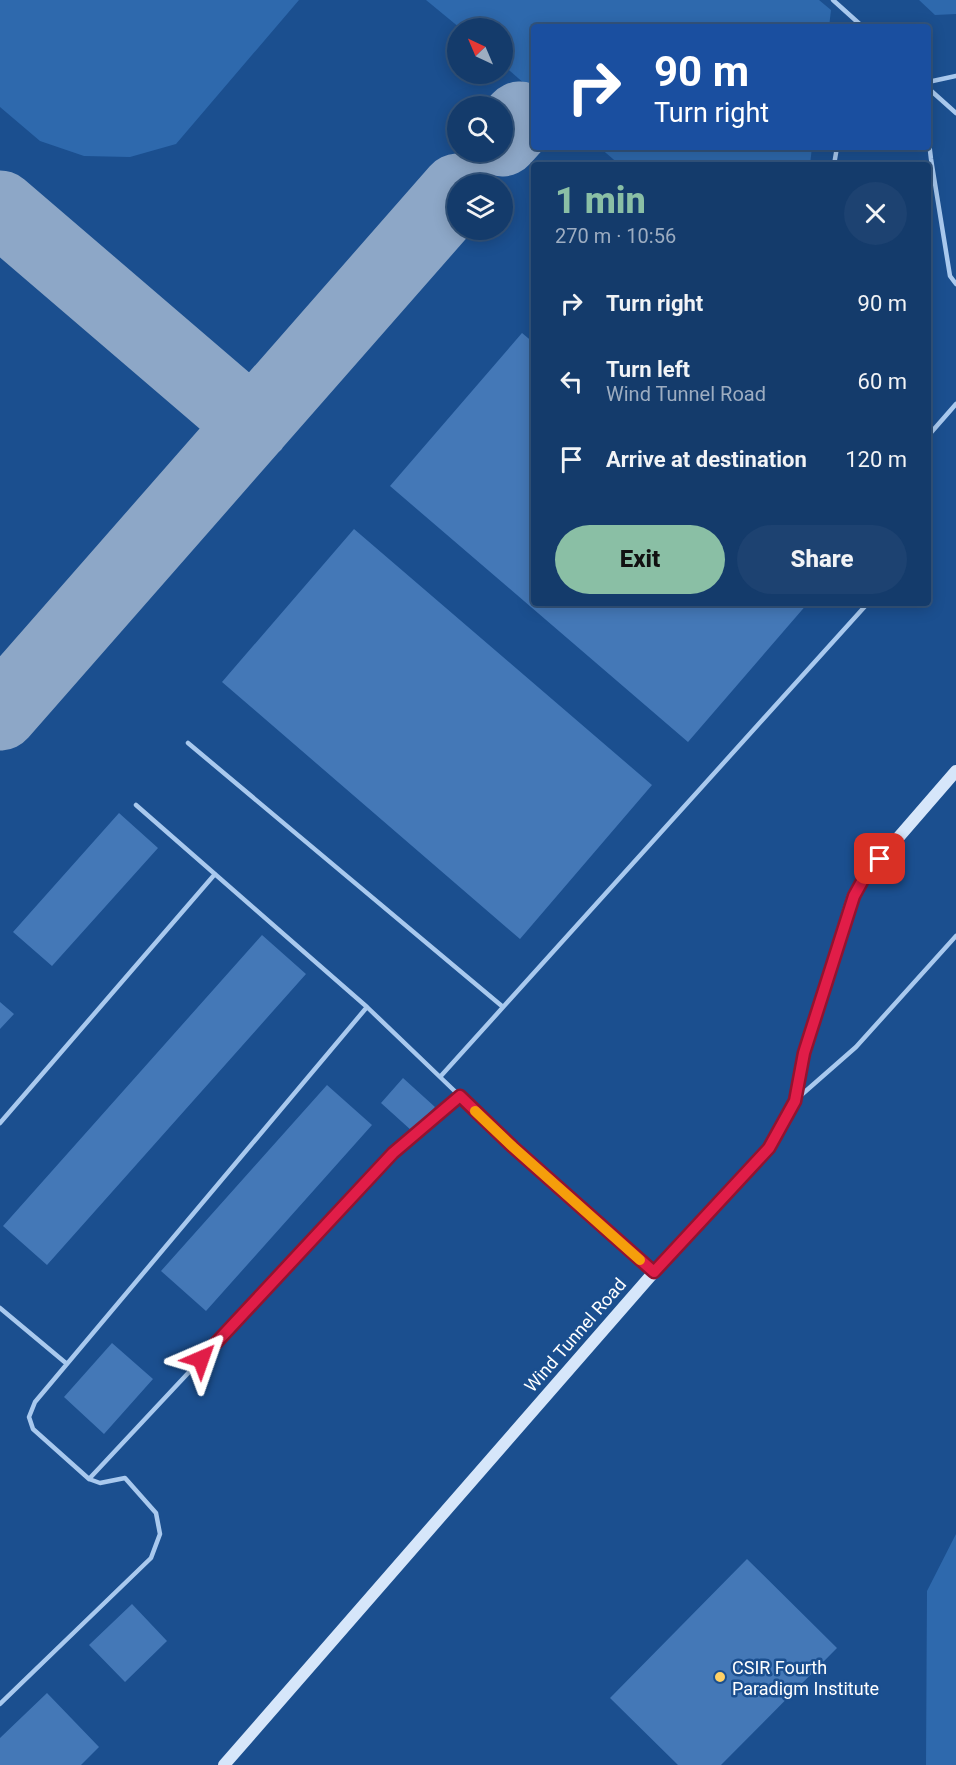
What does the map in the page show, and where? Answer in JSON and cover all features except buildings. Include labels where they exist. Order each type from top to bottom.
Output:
[{"type":"street","name":"Wind Tunnel Road","points":[[224,1765],[654,1272],[769,1148],[795,1101],[804,1053],[854,896],[865,876],[956,771]]},
{"type":"lane","points":[[833,0],[859,24]]},
{"type":"lane","points":[[931,81],[956,76]]},
{"type":"lane","points":[[931,90],[956,113]]},
{"type":"lane","points":[[930,150],[948,265],[956,284]]},
{"type":"lane","points":[[931,433],[956,404]]},
{"type":"lane","points":[[440,1077],[865,606]]},
{"type":"lane","points":[[188,743],[503,1008]]},
{"type":"lane","points":[[136,805],[367,1007],[513,1147],[654,1272]]},
{"type":"lane","points":[[0,1123],[215,874]]},
{"type":"lane","points":[[795,1101],[856,1047],[956,936]]},
{"type":"lane","points":[[0,1704],[151,1558],[160,1534],[156,1513],[125,1478],[100,1482],[89,1479],[33,1429],[29,1417],[35,1402],[367,1007]]},
{"type":"lane","points":[[89,1479],[393,1153],[460,1096]]},
{"type":"lane","points":[[0,1308],[67,1364]]},
{"type":"shaded area","points":[[0,0],[299,0],[176,144],[130,157],[84,156],[40,141],[0,107]]},
{"type":"shaded area","points":[[426,0],[819,0],[831,10],[829,24],[531,24],[531,89],[513,74],[513,18],[448,18]]},
{"type":"shaded area","points":[[919,0],[956,0],[956,14],[935,15]]},
{"type":"shaded area","points":[[602,150],[812,150],[810,162],[616,162]]},
{"type":"shaded area","points":[[956,1534],[956,1765],[926,1765],[927,1591]]},
{"type":"taxiway","points":[[513,127],[520,119]]},
{"type":"taxiway","points":[[0,713],[447,204]]},
{"type":"taxiway","points":[[0,208],[253,425]]},
{"type":"slow traffic","points":[[475,1111],[640,1260]]},
{"type":"place","name":"CSIR Fourth Paradigm Institute","points":[[720,1677]]},
{"type":"route","points":[[201,1359],[393,1153],[460,1096],[513,1147],[654,1272],[769,1148],[795,1101],[804,1053],[854,896],[865,876],[880,859]]}]
